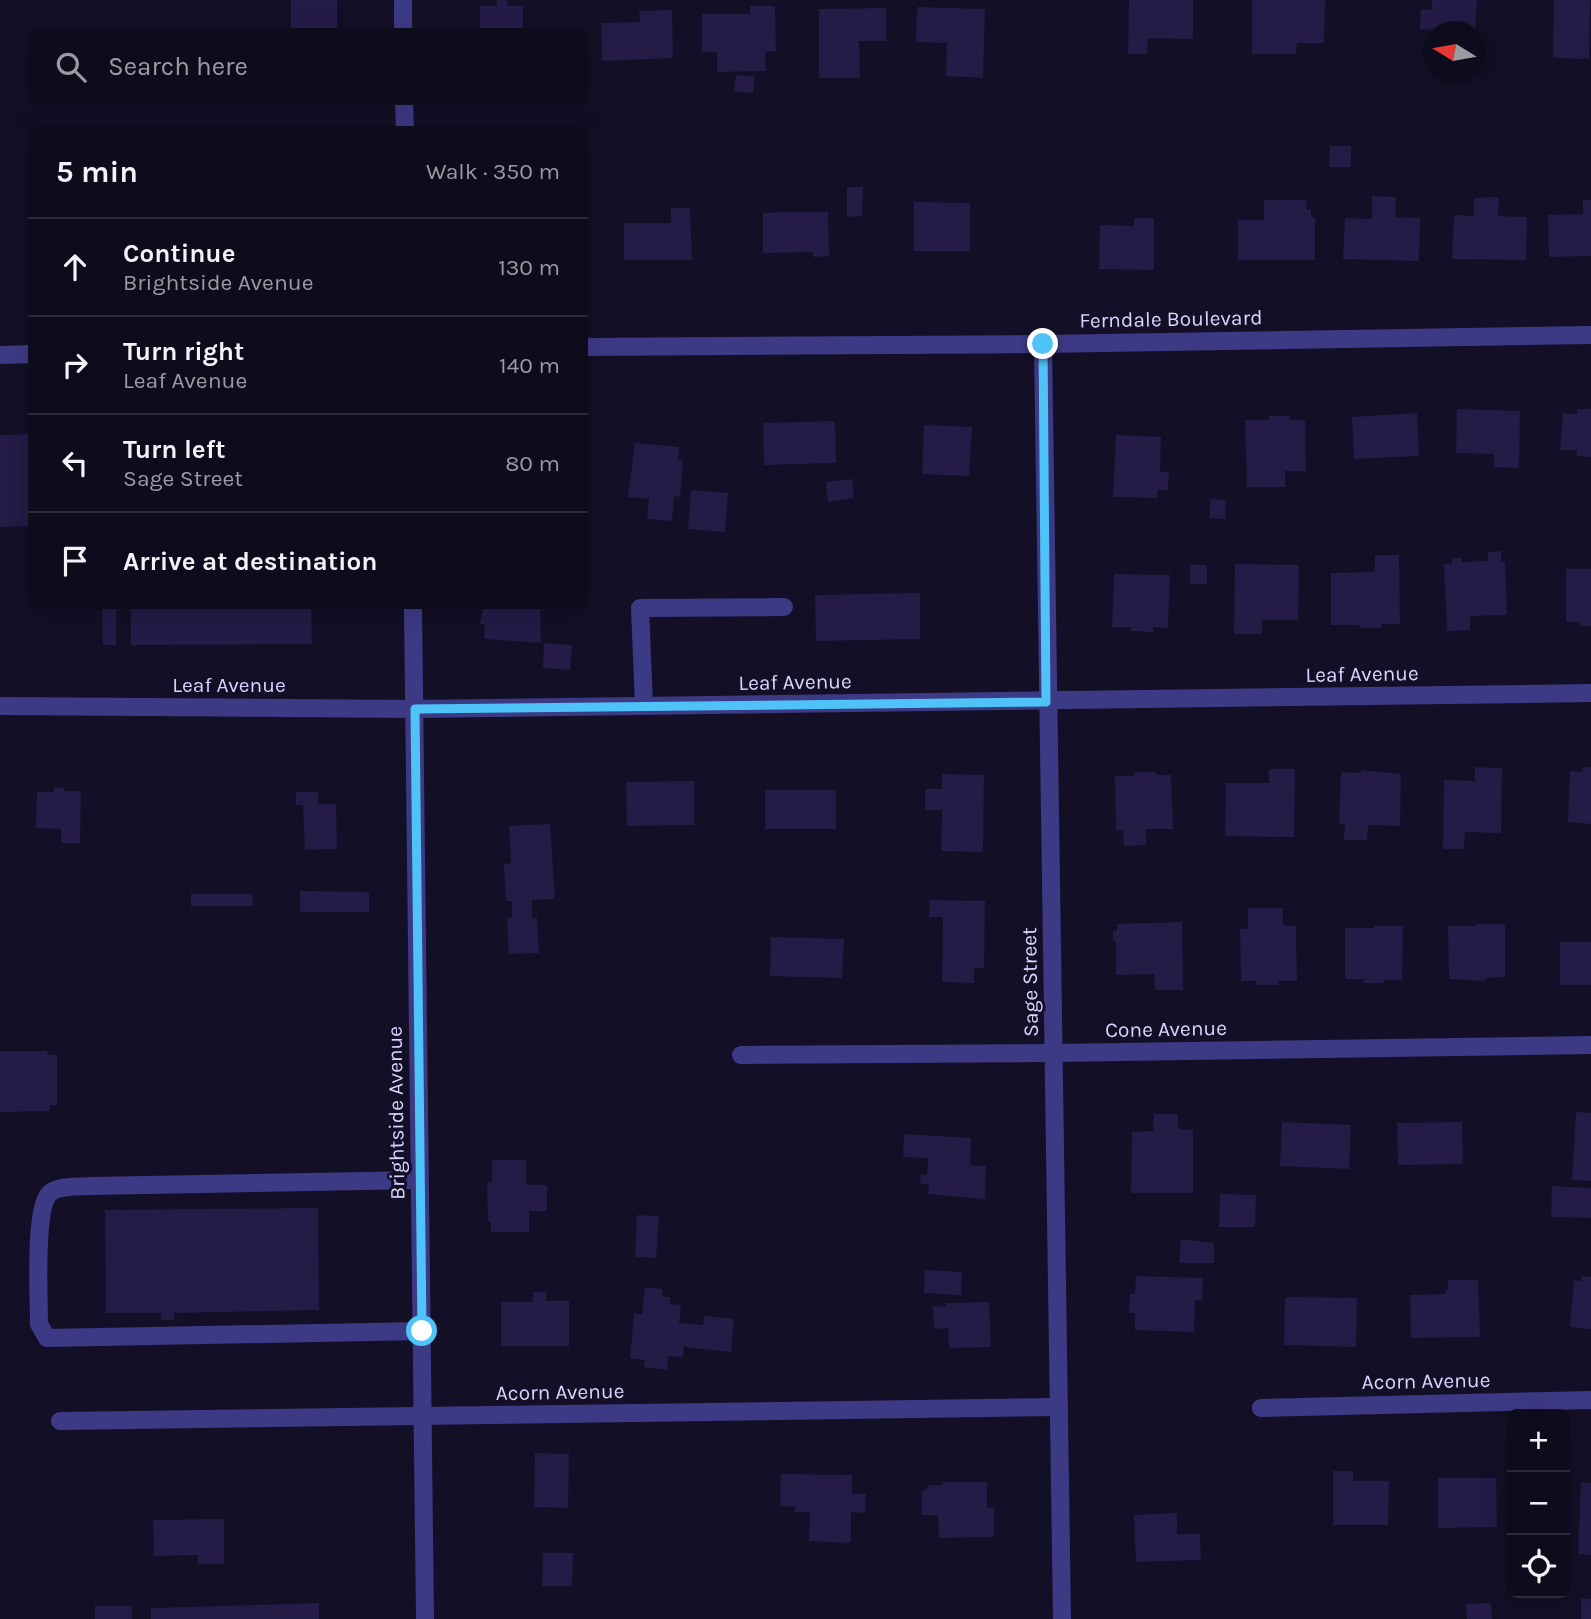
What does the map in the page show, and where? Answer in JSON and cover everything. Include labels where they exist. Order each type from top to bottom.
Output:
[{"type":"street","points":[[403,0],[403,28]]},
{"type":"street","points":[[404,105],[405,126]]},
{"type":"street","name":"Ferndale Boulevard","points":[[588,347],[1043,344],[1591,335]]},
{"type":"street","name":"Sage Street","points":[[1043,344],[1046,702],[1062,1619]]},
{"type":"street","points":[[0,355],[28,354]]},
{"type":"street","points":[[644,706],[640,608],[783,607]]},
{"type":"street","name":"Brightside Avenue","points":[[413,609],[425,1619]]},
{"type":"street","name":"Leaf Avenue","points":[[0,706],[415,709],[1591,693]]},
{"type":"street","name":"Cone Avenue","points":[[741,1055],[1591,1045]]},
{"type":"street","points":[[420,1180],[91,1186],[56,1189],[47,1195],[40,1218],[39,1324],[47,1338],[422,1331]]},
{"type":"street","name":"Acorn Avenue","points":[[1261,1408],[1591,1400]]},
{"type":"street","name":"Acorn Avenue","points":[[60,1421],[1059,1407]]},
{"type":"building","points":[[291,0],[337,0],[337,28],[291,28]]},
{"type":"building","points":[[497,0],[507,0],[507,6],[523,6],[523,28],[480,28],[480,6],[497,6]]},
{"type":"building","points":[[1129,0],[1193,0],[1193,39],[1148,38],[1147,54],[1128,54]]},
{"type":"building","points":[[1252,0],[1325,0],[1324,43],[1297,43],[1296,54],[1252,54]]},
{"type":"building","points":[[1432,0],[1477,0],[1476,21],[1423,21],[1423,29],[1420,29],[1421,9],[1432,10]]},
{"type":"building","points":[[1554,0],[1590,0],[1589,59],[1553,58]]},
{"type":"building","points":[[750,6],[775,6],[776,51],[765,52],[766,71],[717,72],[717,52],[702,52],[702,14],[750,14]]},
{"type":"building","points":[[917,7],[985,9],[983,78],[946,76],[947,43],[916,42]]},
{"type":"building","points":[[886,8],[886,41],[859,41],[860,78],[819,78],[819,9]]},
{"type":"building","points":[[672,10],[673,58],[602,61],[601,23],[640,22],[639,11]]},
{"type":"building","points":[[736,75],[755,77],[753,93],[734,91]]},
{"type":"building","points":[[1330,146],[1351,146],[1351,167],[1329,167]]},
{"type":"building","points":[[847,187],[863,187],[862,216],[847,217]]},
{"type":"building","points":[[1372,196],[1396,197],[1395,217],[1420,218],[1419,261],[1343,259],[1345,218],[1372,219]]},
{"type":"building","points":[[1499,197],[1498,216],[1527,217],[1526,260],[1452,259],[1454,215],[1474,216],[1474,198]]},
{"type":"building","points":[[1264,200],[1306,200],[1307,210],[1311,210],[1311,217],[1315,217],[1315,260],[1238,260],[1238,220],[1264,220]]},
{"type":"building","points":[[1583,200],[1591,200],[1591,256],[1549,257],[1548,215],[1583,214]]},
{"type":"building","points":[[914,202],[970,203],[970,251],[914,251]]},
{"type":"building","points":[[671,208],[690,208],[692,260],[624,260],[624,223],[671,223]]},
{"type":"building","points":[[828,212],[829,256],[813,257],[813,252],[763,253],[763,213]]},
{"type":"building","points":[[1134,218],[1154,218],[1154,270],[1099,269],[1100,225],[1134,226]]},
{"type":"building","points":[[1457,409],[1520,411],[1519,468],[1494,467],[1494,454],[1456,453]]},
{"type":"building","points":[[1577,409],[1591,409],[1591,457],[1577,456],[1577,450],[1560,450],[1563,413],[1577,414]]},
{"type":"building","points":[[1417,413],[1419,456],[1354,459],[1352,417]]},
{"type":"building","points":[[1269,416],[1289,416],[1289,420],[1305,420],[1306,471],[1285,471],[1285,487],[1247,487],[1245,420],[1269,420]]},
{"type":"building","points":[[835,421],[836,463],[764,465],[763,423]]},
{"type":"building","points":[[924,425],[972,427],[969,476],[922,474]]},
{"type":"building","points":[[28,434],[28,526],[0,527],[0,435]]},
{"type":"building","points":[[1116,435],[1161,437],[1160,472],[1169,472],[1168,490],[1158,490],[1157,498],[1113,497]]},
{"type":"building","points":[[635,443],[679,447],[678,460],[683,461],[680,497],[674,496],[672,521],[647,519],[649,499],[628,497]]},
{"type":"building","points":[[852,479],[854,498],[828,502],[826,482]]},
{"type":"building","points":[[691,490],[728,493],[725,532],[688,529]]},
{"type":"building","points":[[1211,499],[1226,500],[1225,519],[1209,518]]},
{"type":"building","points":[[1501,551],[1501,562],[1505,562],[1507,615],[1470,616],[1470,630],[1447,631],[1444,564],[1452,564],[1452,558],[1462,558],[1462,562],[1488,561],[1488,552]]},
{"type":"building","points":[[1375,555],[1399,555],[1400,624],[1381,624],[1382,628],[1331,625],[1331,573],[1375,572]]},
{"type":"building","points":[[1235,564],[1299,565],[1298,620],[1262,620],[1262,634],[1234,634]]},
{"type":"building","points":[[1190,565],[1207,565],[1207,584],[1190,584]]},
{"type":"building","points":[[1566,569],[1591,569],[1591,626],[1580,626],[1580,622],[1566,622]]},
{"type":"building","points":[[1114,574],[1170,575],[1168,628],[1153,627],[1153,632],[1131,631],[1131,627],[1112,627]]},
{"type":"building","points":[[920,593],[920,639],[816,641],[815,595]]},
{"type":"building","points":[[102,609],[116,609],[116,645],[103,645]]},
{"type":"building","points":[[131,609],[311,609],[312,644],[131,645]]},
{"type":"building","points":[[483,609],[540,609],[541,643],[484,639],[485,624],[480,624]]},
{"type":"building","points":[[544,643],[572,645],[570,670],[543,668]]},
{"type":"building","points":[[1475,767],[1502,768],[1501,833],[1465,832],[1464,849],[1443,849],[1444,780],[1475,781]]},
{"type":"building","points":[[1583,767],[1591,767],[1591,824],[1568,822],[1570,771],[1583,772]]},
{"type":"building","points":[[1269,769],[1295,769],[1294,837],[1225,836],[1226,783],[1269,783]]},
{"type":"building","points":[[1361,770],[1401,774],[1400,826],[1368,825],[1367,840],[1344,840],[1345,824],[1339,824],[1341,772],[1361,773]]},
{"type":"building","points":[[1135,772],[1171,775],[1173,829],[1146,829],[1146,845],[1124,846],[1123,830],[1116,830],[1115,776],[1134,776]]},
{"type":"building","points":[[942,774],[984,775],[983,852],[941,851],[942,810],[925,810],[925,789],[942,789]]},
{"type":"building","points":[[694,781],[694,825],[627,826],[626,782]]},
{"type":"building","points":[[54,787],[64,788],[64,791],[81,791],[80,843],[61,843],[61,829],[36,828],[37,792],[54,792]]},
{"type":"building","points":[[765,790],[836,790],[836,829],[765,829]]},
{"type":"building","points":[[296,792],[318,792],[318,804],[336,804],[337,849],[305,850],[303,805],[296,805]]},
{"type":"building","points":[[550,824],[555,899],[532,900],[532,918],[537,918],[539,953],[509,954],[507,918],[512,917],[512,901],[506,901],[504,864],[511,863],[509,826]]},
{"type":"building","points":[[300,891],[369,892],[369,912],[300,912]]},
{"type":"building","points":[[191,894],[252,894],[253,906],[191,906]]},
{"type":"building","points":[[930,900],[985,901],[984,968],[974,968],[974,983],[942,982],[943,917],[929,917]]},
{"type":"building","points":[[1248,908],[1283,908],[1283,925],[1296,926],[1297,981],[1278,981],[1278,985],[1256,985],[1256,981],[1241,981],[1240,929],[1248,929]]},
{"type":"building","points":[[1182,922],[1183,990],[1155,990],[1154,974],[1116,975],[1116,942],[1113,941],[1113,931],[1117,931],[1117,924]]},
{"type":"building","points":[[1505,924],[1505,977],[1486,978],[1485,981],[1449,979],[1448,926]]},
{"type":"building","points":[[1403,926],[1402,980],[1363,983],[1364,979],[1345,979],[1345,928]]},
{"type":"building","points":[[771,937],[844,939],[842,978],[770,976]]},
{"type":"building","points":[[1560,942],[1591,942],[1591,985],[1560,985]]},
{"type":"building","points":[[0,1051],[47,1051],[48,1055],[57,1054],[57,1105],[50,1105],[49,1111],[0,1112]]},
{"type":"building","points":[[1576,1112],[1591,1113],[1591,1181],[1572,1180]]},
{"type":"building","points":[[1154,1114],[1178,1114],[1178,1129],[1193,1130],[1193,1193],[1131,1193],[1132,1132],[1153,1131]]},
{"type":"building","points":[[1282,1122],[1351,1125],[1349,1169],[1280,1166]]},
{"type":"building","points":[[1462,1122],[1463,1164],[1398,1165],[1397,1123]]},
{"type":"building","points":[[904,1134],[971,1138],[970,1165],[986,1166],[985,1199],[928,1194],[929,1184],[920,1184],[921,1174],[927,1175],[928,1158],[903,1157]]},
{"type":"building","points":[[492,1160],[526,1160],[526,1185],[547,1185],[547,1211],[529,1211],[529,1232],[491,1232],[491,1221],[488,1221],[487,1182],[492,1182]]},
{"type":"building","points":[[1552,1186],[1591,1188],[1591,1218],[1551,1217]]},
{"type":"building","points":[[1220,1194],[1256,1195],[1255,1227],[1219,1227]]},
{"type":"building","points":[[318,1208],[319,1310],[174,1313],[174,1320],[161,1320],[161,1313],[106,1313],[105,1210]]},
{"type":"building","points":[[637,1215],[659,1216],[656,1258],[635,1257]]},
{"type":"building","points":[[1181,1239],[1214,1243],[1214,1263],[1179,1263]]},
{"type":"building","points":[[925,1270],[962,1272],[961,1295],[924,1293]]},
{"type":"building","points":[[1136,1276],[1203,1278],[1202,1300],[1195,1300],[1194,1332],[1135,1330],[1135,1313],[1129,1313],[1130,1294],[1135,1294]]},
{"type":"building","points":[[1581,1276],[1591,1277],[1591,1329],[1570,1327],[1574,1280],[1581,1281]]},
{"type":"building","points":[[1448,1280],[1478,1280],[1480,1337],[1411,1338],[1410,1295],[1446,1294]]},
{"type":"building","points":[[645,1287],[662,1289],[662,1297],[670,1297],[670,1304],[681,1305],[679,1323],[703,1325],[704,1316],[734,1319],[731,1352],[684,1347],[683,1357],[668,1356],[667,1370],[644,1367],[645,1360],[630,1358],[634,1313],[642,1314]]},
{"type":"building","points":[[533,1292],[546,1292],[546,1301],[569,1301],[569,1346],[501,1346],[501,1302],[533,1302]]},
{"type":"building","points":[[1285,1297],[1357,1298],[1356,1347],[1284,1345]]},
{"type":"building","points":[[989,1302],[991,1347],[949,1348],[948,1328],[934,1329],[933,1307],[946,1306],[945,1303]]},
{"type":"building","points":[[535,1453],[569,1454],[568,1508],[534,1507]]},
{"type":"building","points":[[1333,1471],[1353,1471],[1353,1481],[1389,1481],[1388,1525],[1333,1525]]},
{"type":"building","points":[[781,1474],[852,1475],[852,1494],[866,1494],[865,1513],[851,1512],[851,1543],[809,1541],[810,1512],[795,1512],[795,1507],[780,1506]]},
{"type":"building","points":[[1438,1478],[1496,1478],[1497,1527],[1438,1528]]},
{"type":"building","points":[[943,1482],[987,1482],[987,1508],[994,1508],[994,1537],[939,1538],[938,1515],[922,1515],[922,1493],[930,1485],[943,1485]]},
{"type":"building","points":[[1581,1482],[1591,1483],[1591,1555],[1578,1554]]},
{"type":"building","points":[[1177,1513],[1177,1534],[1200,1534],[1201,1560],[1136,1562],[1134,1515]]},
{"type":"building","points":[[224,1519],[224,1564],[198,1564],[198,1555],[154,1556],[153,1520]]},
{"type":"building","points":[[543,1553],[573,1553],[572,1586],[542,1586]]},
{"type":"building","points":[[1581,1598],[1591,1599],[1591,1619],[1581,1619]]},
{"type":"building","points":[[319,1603],[319,1619],[151,1619],[151,1608]]},
{"type":"building","points":[[1491,1603],[1492,1619],[1467,1619],[1466,1604]]},
{"type":"building","points":[[95,1606],[132,1606],[132,1619],[95,1619]]},
{"type":"route","points":[[422,1331],[415,709],[1046,702],[1043,344]]}]
